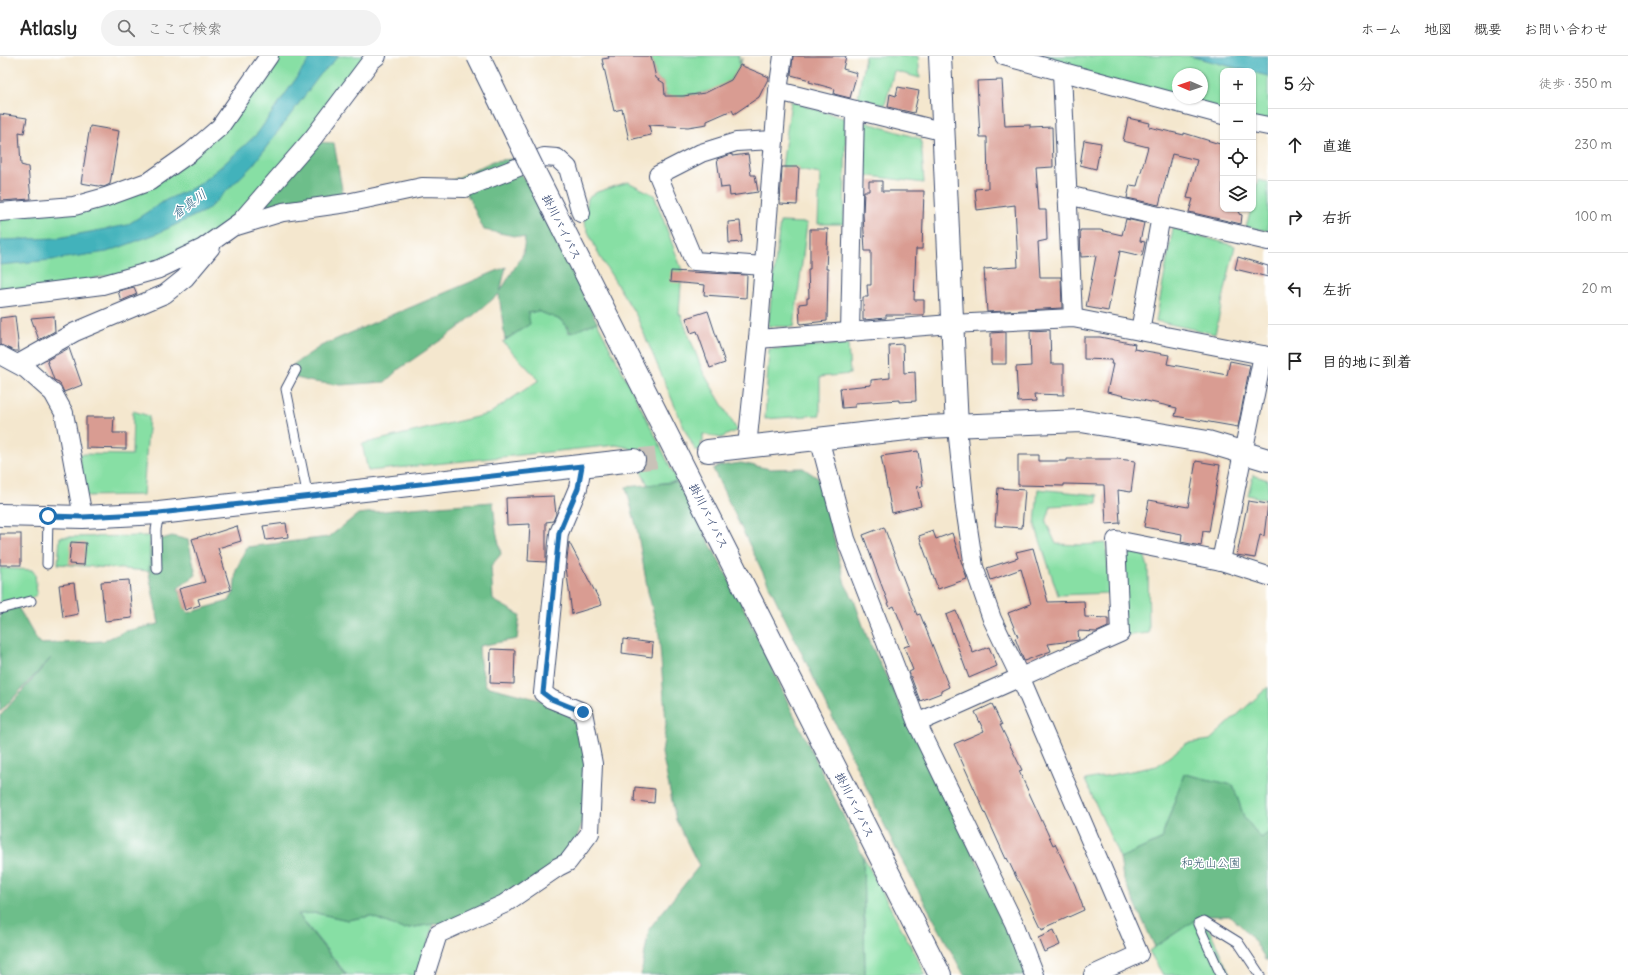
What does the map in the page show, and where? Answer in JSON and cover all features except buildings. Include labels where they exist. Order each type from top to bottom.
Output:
[{"type":"main road","name":"掛川バイパス","points":[[478,56],[534,171],[940,975]]},
{"type":"main road","points":[[940,56],[951,324],[957,427]]},
{"type":"main road","points":[[708,451],[925,427],[957,427],[1081,421],[1208,442],[1268,460]]},
{"type":"main road","points":[[0,514],[83,517],[159,513],[634,460]]},
{"type":"street","points":[[0,212],[74,206],[106,197],[150,181],[191,152],[220,127],[269,56]]},
{"type":"street","points":[[0,298],[102,285],[159,269],[203,248],[241,221],[313,138],[371,61],[377,56]]},
{"type":"street","points":[[747,447],[758,339],[782,56]]},
{"type":"street","points":[[1004,56],[1220,114]]},
{"type":"street","points":[[1062,72],[1073,318]]},
{"type":"street","points":[[778,92],[933,129],[944,129]]},
{"type":"street","points":[[850,332],[855,111]]},
{"type":"street","points":[[1256,123],[1268,126]]},
{"type":"street","points":[[764,266],[694,261],[658,175],[701,153],[736,142],[774,140]]},
{"type":"street","points":[[18,364],[75,332],[166,294],[185,278],[226,232],[282,212],[347,203],[422,187],[465,188],[544,157],[557,158],[568,168],[581,213]]},
{"type":"street","points":[[1067,195],[1268,241]]},
{"type":"street","points":[[1140,331],[1161,216]]},
{"type":"street","points":[[758,339],[951,324],[1073,318],[1265,355],[1243,452],[1221,561]]},
{"type":"street","points":[[0,354],[26,369],[53,393],[64,413],[83,517]]},
{"type":"street","points":[[957,427],[965,508],[974,566],[992,619],[1019,676],[1139,954],[1093,975]]},
{"type":"street","points":[[819,438],[846,539],[916,723],[1014,923],[1034,975]]},
{"type":"street","points":[[425,975],[438,934],[504,904],[558,867],[568,862],[590,833],[593,764],[583,712],[551,699],[543,693],[559,533],[578,488],[582,466]]},
{"type":"street","points":[[916,723],[1019,676],[1120,633],[1116,540],[1221,561],[1268,576]]},
{"type":"lane","points":[[296,370],[286,389],[308,497]]},
{"type":"lane","points":[[157,569],[156,530],[159,513]]},
{"type":"lane","points":[[47,564],[48,516]]},
{"type":"lane","points":[[0,609],[31,601]]},
{"type":"lane","points":[[1221,975],[1198,924],[1204,921],[1238,942],[1260,975]]},
{"type":"green space","points":[[275,56],[367,56],[241,221],[173,262],[0,298],[0,212],[136,191],[197,147]]},
{"type":"green space","points":[[651,56],[739,56],[739,64],[742,58],[740,67],[730,80],[723,85],[707,92],[674,97],[665,95],[664,83],[656,78]]},
{"type":"green space","points":[[865,56],[918,56],[920,78],[894,71],[885,105],[858,98]]},
{"type":"green space","points":[[1011,56],[1191,56],[1236,68],[1220,68],[1220,114],[1183,104],[1208,104],[1208,68],[1172,68],[1172,101]]},
{"type":"green space","points":[[1256,73],[1268,76],[1268,126],[1256,124]]},
{"type":"green space","points":[[791,101],[846,119],[844,224],[818,224],[820,174],[782,167]]},
{"type":"green space","points":[[865,122],[921,139],[924,183],[863,175]]},
{"type":"green space","points":[[315,142],[334,143],[343,195],[252,218]]},
{"type":"green space","points":[[511,159],[527,182],[597,322],[571,333],[563,321],[538,311],[528,313],[530,324],[505,340],[499,294],[457,329],[399,369],[385,382],[341,385],[313,382],[288,376],[294,364],[321,346],[506,267],[500,292],[523,254],[525,238],[484,230],[468,196],[451,181],[493,161]]},
{"type":"green space","points":[[1258,180],[1268,182],[1268,231],[1246,227],[1250,212],[1256,212],[1256,188]]},
{"type":"green space","points":[[628,182],[654,195],[682,270],[679,314],[681,315],[703,372],[737,430],[721,438],[703,434],[703,450],[695,450],[636,315],[600,257],[584,223],[588,198],[597,192]]},
{"type":"green space","points":[[780,222],[807,223],[794,327],[768,326]]},
{"type":"green space","points":[[1173,228],[1235,246],[1215,334],[1156,321]]},
{"type":"green space","points":[[538,311],[563,321],[569,333],[597,322],[677,481],[648,485],[630,448],[616,445],[368,471],[362,444],[489,414],[539,380],[503,342],[529,324],[527,313]]},
{"type":"green space","points":[[848,344],[850,374],[820,377],[820,415],[765,419],[769,349]]},
{"type":"green space","points":[[133,411],[149,416],[143,495],[85,496],[79,454],[132,455]]},
{"type":"green space","points":[[741,463],[770,469],[803,468],[818,478],[845,584],[854,600],[867,637],[1033,975],[964,975],[898,853],[713,469],[719,466]]},
{"type":"green space","points":[[1253,475],[1268,480],[1268,500],[1248,495]]},
{"type":"green space","points":[[677,482],[740,600],[792,711],[863,856],[865,975],[641,975],[649,929],[699,866],[676,820],[662,753],[666,724],[659,634],[648,592],[637,529],[626,487]]},
{"type":"green space","points":[[1038,489],[1098,495],[1097,503],[1051,506],[1046,522],[1056,544],[1082,545],[1106,543],[1110,593],[1058,595],[1035,525]]},
{"type":"green space","points":[[493,502],[496,530],[501,554],[491,566],[493,600],[520,615],[517,639],[479,646],[480,662],[486,686],[540,700],[586,724],[591,798],[568,862],[453,926],[433,924],[403,929],[370,916],[348,920],[316,913],[298,914],[346,975],[0,975],[0,716],[51,658],[0,712],[0,606],[18,607],[39,644],[103,641],[126,631],[159,624],[149,574],[152,542],[172,536],[188,540],[196,575],[178,588],[188,613],[229,601],[234,592],[236,570],[247,547],[329,537],[358,514],[411,508]]},
{"type":"green space","points":[[150,536],[149,571],[58,564],[60,537]]},
{"type":"green space","points":[[1143,551],[1148,567],[1149,633],[1123,636],[1126,554]]},
{"type":"green space","points":[[0,568],[32,570],[35,574],[37,594],[25,603],[0,602]]},
{"type":"green space","points":[[1268,687],[1268,833],[1261,838],[1244,817],[1233,785],[1184,774],[1161,840],[1120,858],[1085,780],[1157,766],[1187,743],[1210,740]]},
{"type":"green space","name":"和光山公園","points":[[1184,774],[1233,785],[1244,817],[1261,838],[1268,833],[1268,960],[1265,960],[1259,947],[1230,916],[1201,916],[1155,947],[1123,878],[1120,858],[1161,840]]},
{"type":"green space","points":[[863,856],[926,975],[865,975]]},
{"type":"green space","points":[[316,913],[348,920],[370,916],[403,929],[433,924],[422,975],[347,975],[298,914]]},
{"type":"green space","points":[[1201,916],[1212,935],[1230,975],[1163,975],[1149,951]]},
{"type":"water","name":"倉真川","points":[[312,56],[339,56],[320,75],[253,165],[207,210],[156,234],[107,252],[0,265],[0,240],[58,238],[127,225],[166,200],[197,186],[257,134]]},
{"type":"water","points":[[1190,56],[1268,56],[1268,76],[1256,73],[1256,68],[1237,68]]},
{"type":"tunnel","points":[[634,460],[708,451]]},
{"type":"route","points":[[48,516],[83,517],[159,513],[582,466],[578,488],[559,533],[543,677],[543,693],[551,699],[583,712]]}]
